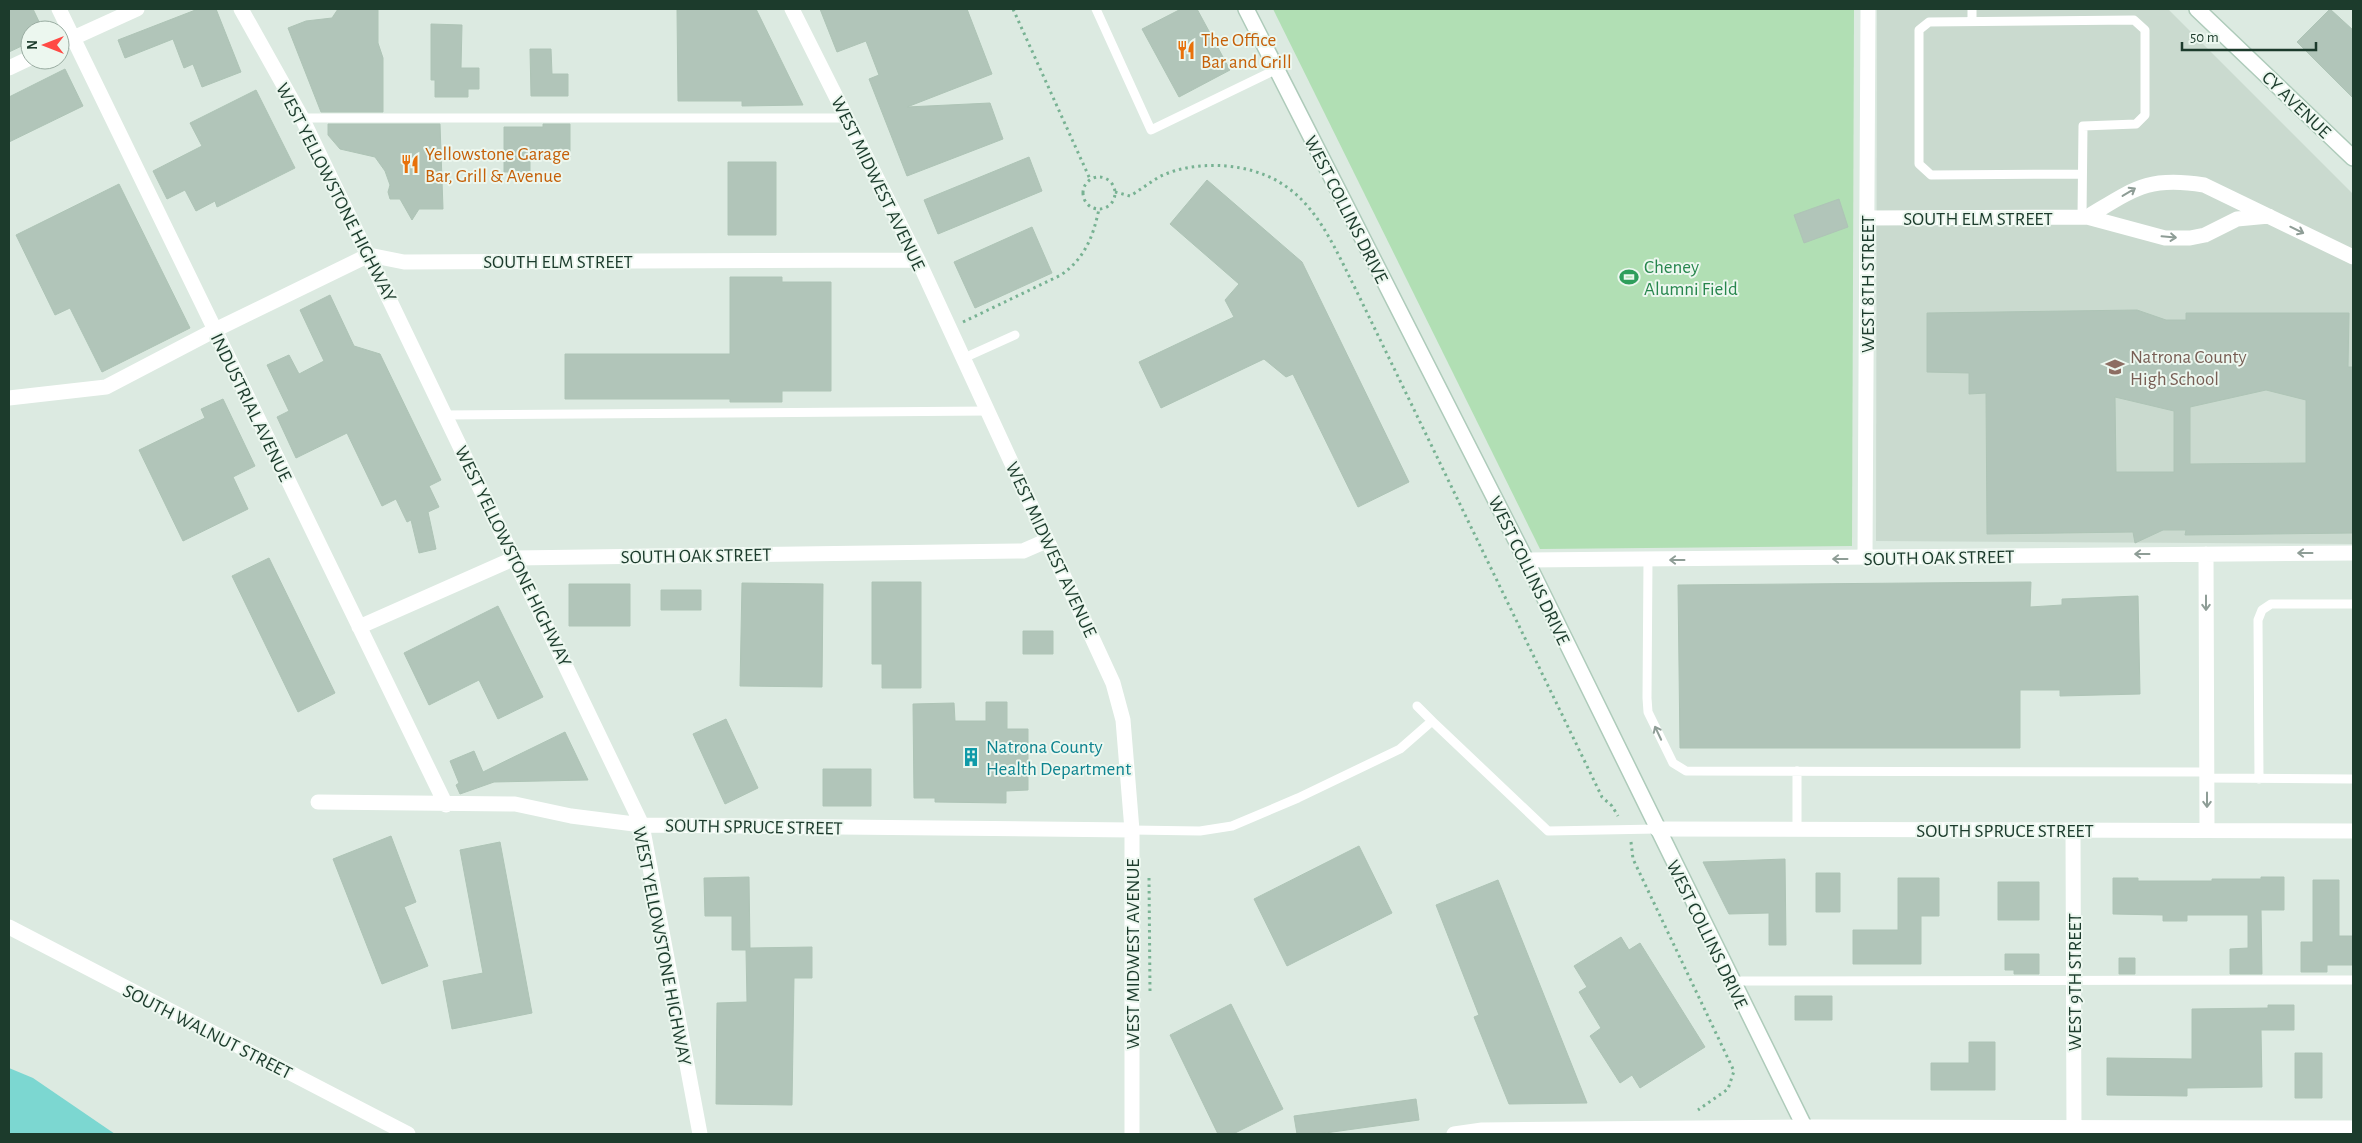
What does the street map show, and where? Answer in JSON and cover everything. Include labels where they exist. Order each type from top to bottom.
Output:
[{"type":"street","points":[[70,40],[137,9]]},
{"type":"street","name":"WEST YELLOWSTONE HIGHWAY","points":[[241,9],[302,118],[642,825],[700,1134]]},
{"type":"street","name":"WEST MIDWEST AVENUE","points":[[792,9],[918,260],[1113,683],[1124,727],[1132,830],[1132,1134]]},
{"type":"street","name":"WEST COLLINS DRIVE","points":[[1246,9],[1526,560],[1806,1131]]},
{"type":"street","name":"WEST 8TH STREET","points":[[1865,558],[1868,9]]},
{"type":"street","name":"CY AVENUE","points":[[2197,9],[2353,158]]},
{"type":"street","name":"INDUSTRIAL AVENUE","points":[[70,47],[215,330],[446,805]]},
{"type":"street","points":[[2085,217],[2136,187],[2150,183],[2187,182],[2204,185],[2353,257]]},
{"type":"street","name":"SOUTH ELM STREET","points":[[1868,218],[2085,217],[2165,238],[2190,238],[2205,235],[2237,219],[2269,216]]},
{"type":"street","points":[[9,398],[106,387],[215,330],[369,256]]},
{"type":"street","name":"SOUTH ELM STREET","points":[[369,256],[404,262],[918,260]]},
{"type":"street","name":"SOUTH OAK STREET","points":[[359,627],[515,558],[1023,551],[1046,541]]},
{"type":"street","name":"SOUTH OAK STREET","points":[[1526,560],[2353,553]]},
{"type":"street","points":[[2206,554],[2207,830]]},
{"type":"street","name":"SOUTH SPRUCE STREET","points":[[318,802],[446,805],[515,804],[571,816],[642,825],[1132,830]]},
{"type":"street","name":"SOUTH SPRUCE STREET","points":[[1657,829],[2353,831]]},
{"type":"street","name":"WEST 9TH STREET","points":[[2073,830],[2074,1131]]},
{"type":"street","name":"SOUTH WALNUT STREET","points":[[9,927],[408,1134]]},
{"type":"street","points":[[1454,1134],[1482,1130],[2074,1131],[2353,1128]]},
{"type":"lane","points":[[1096,9],[1151,130],[1277,69]]},
{"type":"lane","points":[[1972,9],[1972,21]]},
{"type":"lane","points":[[2082,174],[1931,175],[1919,164],[1918,30],[1929,22],[2134,20],[2145,30],[2145,115],[2136,124],[2083,126],[2082,174],[2085,217]]},
{"type":"lane","points":[[302,118],[847,118]]},
{"type":"lane","points":[[964,358],[1015,334]]},
{"type":"lane","points":[[446,415],[989,411]]},
{"type":"lane","points":[[1648,560],[1648,712],[1672,763],[1686,771],[2207,775],[2259,779],[2353,779]]},
{"type":"lane","points":[[2259,779],[2258,620],[2262,610],[2271,604],[2353,604]]},
{"type":"lane","points":[[1417,706],[1548,831],[1657,829]]},
{"type":"lane","points":[[1132,830],[1200,831],[1232,826],[1298,798],[1400,749],[1432,721]]},
{"type":"lane","points":[[1797,771],[1797,830]]},
{"type":"lane","points":[[1731,981],[2353,980]]},
{"type":"path","points":[[1012,9],[1090,179]]},
{"type":"path","points":[[1115,192],[1130,196],[1159,177],[1199,165],[1258,170],[1290,188],[1327,232],[1602,797],[1612,806],[1626,830],[1633,847],[1633,859],[1734,1071],[1728,1089],[1698,1110]]},
{"type":"path","points":[[1101,176],[1111,182],[1115,192],[1109,206],[1099,209],[1089,206],[1083,197],[1084,187],[1090,179],[1101,176]]},
{"type":"path","points":[[966,328],[966,321],[1073,266],[1090,243],[1099,209]]},
{"type":"path","points":[[1148,875],[1151,884],[1150,1000]]},
{"type":"shaded area","name":"Natrona County High School","points":[[1877,9],[2168,9],[2353,194],[2353,544],[1876,541]]},
{"type":"green space","name":"Cheney Alumni Field","points":[[1273,9],[1854,9],[1852,546],[1540,549]]},
{"type":"water","points":[[9,1068],[33,1078],[115,1134],[9,1134]]},
{"type":"building","points":[[9,9],[33,9],[38,20],[20,20],[20,47],[9,52]]},
{"type":"building","points":[[198,9],[216,9],[241,72],[202,87],[193,64],[184,68],[173,39],[125,58],[118,40]]},
{"type":"building","points":[[338,9],[378,9],[378,43],[383,58],[383,112],[321,112],[288,28],[306,21],[332,18]]},
{"type":"building","points":[[677,9],[756,9],[803,105],[742,106],[742,101],[678,101]]},
{"type":"building","points":[[820,9],[967,9],[992,74],[907,107],[990,103],[1003,139],[907,176],[869,79],[879,75],[866,41],[837,52]]},
{"type":"building","name":"The Office Bar and Grill","points":[[1181,9],[1197,9],[1230,70],[1179,97],[1142,29]]},
{"type":"building","points":[[2330,9],[2353,30],[2353,98],[2297,42]]},
{"type":"building","points":[[431,24],[462,25],[461,68],[479,68],[479,89],[468,89],[468,97],[435,97],[435,80],[431,80]]},
{"type":"building","points":[[530,49],[551,49],[552,74],[568,74],[568,96],[531,96]]},
{"type":"building","points":[[65,70],[83,106],[9,142],[9,97]]},
{"type":"building","points":[[256,90],[295,168],[217,207],[215,201],[196,211],[185,190],[167,199],[153,171],[202,146],[190,123]]},
{"type":"building","name":"Yellowstone Garage Bar, Grill & Avenue","points":[[328,124],[440,124],[443,209],[419,209],[412,220],[400,199],[390,199],[388,192],[390,185],[385,171],[375,157],[340,149],[328,135]]},
{"type":"building","points":[[543,124],[570,124],[570,159],[530,159],[530,172],[504,172],[504,127],[543,127]]},
{"type":"building","points":[[1029,157],[1042,191],[938,234],[924,200]]},
{"type":"building","points":[[728,162],[776,162],[776,235],[728,235]]},
{"type":"building","points":[[1207,180],[1302,262],[1409,482],[1358,507],[1293,374],[1286,377],[1264,359],[1161,408],[1139,362],[1234,317],[1225,300],[1239,284],[1170,224]]},
{"type":"building","points":[[119,184],[190,328],[102,372],[70,308],[55,315],[16,235]]},
{"type":"building","points":[[1839,199],[1848,227],[1804,243],[1794,215]]},
{"type":"building","points":[[1032,227],[1052,273],[975,308],[954,262]]},
{"type":"building","points":[[730,277],[782,277],[782,282],[831,282],[831,391],[782,391],[782,402],[730,402],[730,399],[565,399],[565,354],[730,354]]},
{"type":"building","points":[[330,295],[354,346],[380,354],[441,480],[429,486],[439,507],[428,512],[436,549],[419,553],[411,520],[407,522],[396,499],[382,506],[347,433],[296,458],[277,417],[289,411],[267,365],[289,355],[299,374],[324,361],[300,310]]},
{"type":"building","points":[[2137,310],[2166,320],[2186,320],[2186,313],[2349,313],[2348,367],[2353,367],[2353,533],[2185,535],[2186,530],[2163,530],[2135,543],[2133,532],[1987,534],[1986,393],[1969,394],[1969,373],[1927,372],[1927,313]],"holes":[[[2266,390],[2306,400],[2306,463],[2190,464],[2190,407]],[[2115,397],[2174,411],[2174,472],[2116,472]]]},
{"type":"building","points":[[223,399],[255,466],[233,477],[248,509],[183,541],[139,450],[205,418],[201,409]]},
{"type":"building","points":[[269,558],[335,693],[298,712],[232,576]]},
{"type":"building","points":[[872,582],[921,582],[921,688],[882,688],[882,664],[872,664]]},
{"type":"building","points":[[2031,582],[2030,607],[2062,605],[2062,599],[2138,596],[2140,694],[2060,696],[2060,690],[2020,690],[2020,748],[1680,748],[1678,585]]},
{"type":"building","points":[[742,583],[823,584],[822,687],[740,686]]},
{"type":"building","points":[[569,584],[630,584],[630,626],[569,626]]},
{"type":"building","points":[[661,590],[701,590],[701,610],[661,610]]},
{"type":"building","points":[[498,606],[543,697],[498,719],[479,680],[429,705],[404,653]]},
{"type":"building","points":[[1023,631],[1053,631],[1053,654],[1023,654]]},
{"type":"building","name":"Natrona County Health Department","points":[[986,702],[1007,702],[1007,729],[1028,729],[1028,790],[1006,791],[1006,803],[935,802],[935,798],[914,798],[913,704],[954,703],[955,721],[986,721]]},
{"type":"building","points":[[726,719],[758,788],[725,804],[693,734]]},
{"type":"building","points":[[565,732],[588,780],[494,782],[460,794],[456,785],[459,783],[450,761],[474,751],[483,772]]},
{"type":"building","points":[[823,769],[871,769],[871,806],[823,806]]},
{"type":"building","points":[[391,836],[416,902],[404,907],[428,966],[382,984],[333,859]]},
{"type":"building","points":[[500,842],[532,1013],[452,1029],[443,981],[483,973],[460,850]]},
{"type":"building","points":[[1359,846],[1392,913],[1287,966],[1254,899]]},
{"type":"building","points":[[1785,859],[1786,945],[1769,945],[1769,913],[1729,914],[1703,862]]},
{"type":"building","points":[[1816,873],[1840,873],[1840,912],[1816,912]]},
{"type":"building","points":[[749,877],[750,948],[812,947],[812,978],[794,978],[792,1105],[716,1104],[717,1003],[747,1002],[746,950],[732,950],[732,916],[705,916],[704,878]]},
{"type":"building","points":[[2261,877],[2284,877],[2284,910],[2261,910],[2262,974],[2230,974],[2230,949],[2248,948],[2248,915],[2187,915],[2187,921],[2163,921],[2163,915],[2113,914],[2113,878],[2138,878],[2138,881],[2212,881],[2212,879],[2261,879]]},
{"type":"building","points":[[1898,878],[1939,878],[1939,916],[1921,916],[1921,964],[1853,964],[1853,930],[1898,930]]},
{"type":"building","points":[[1498,880],[1587,1103],[1509,1104],[1474,1017],[1479,1015],[1436,905]]},
{"type":"building","points":[[2313,880],[2339,880],[2339,936],[2353,936],[2353,965],[2327,965],[2327,972],[2301,972],[2301,942],[2313,942]]},
{"type":"building","points":[[1998,882],[2039,882],[2039,920],[1998,920]]},
{"type":"building","points":[[1621,937],[1629,950],[1640,943],[1705,1047],[1640,1088],[1632,1075],[1620,1083],[1590,1036],[1601,1028],[1579,992],[1587,987],[1574,966]]},
{"type":"building","points":[[2005,954],[2039,954],[2039,974],[2014,974],[2014,970],[2005,970]]},
{"type":"building","points":[[2119,958],[2135,958],[2135,974],[2119,974]]},
{"type":"building","points":[[1795,996],[1832,996],[1832,1020],[1795,1020]]},
{"type":"building","points":[[1231,1004],[1283,1109],[1233,1134],[1218,1134],[1170,1035]]},
{"type":"building","points":[[2268,1005],[2294,1005],[2294,1030],[2261,1030],[2262,1087],[2187,1088],[2187,1096],[2107,1095],[2107,1058],[2192,1059],[2192,1009],[2268,1008]]},
{"type":"building","points":[[1969,1042],[1995,1042],[1995,1090],[1931,1090],[1931,1063],[1969,1063]]},
{"type":"building","points":[[2295,1053],[2322,1053],[2322,1098],[2295,1098]]},
{"type":"building","points":[[1416,1099],[1419,1120],[1318,1134],[1297,1134],[1294,1116]]},
{"type":"place","name":"The Office Bar and Grill","points":[[1186,50]]},
{"type":"place","name":"Yellowstone Garage Bar, Grill & Avenue","points":[[410,164]]},
{"type":"place","name":"Cheney Alumni Field","points":[[1629,277]]},
{"type":"place","name":"Natrona County High School","points":[[2115,367]]},
{"type":"place","name":"Natrona County Health Department","points":[[971,757]]}]
